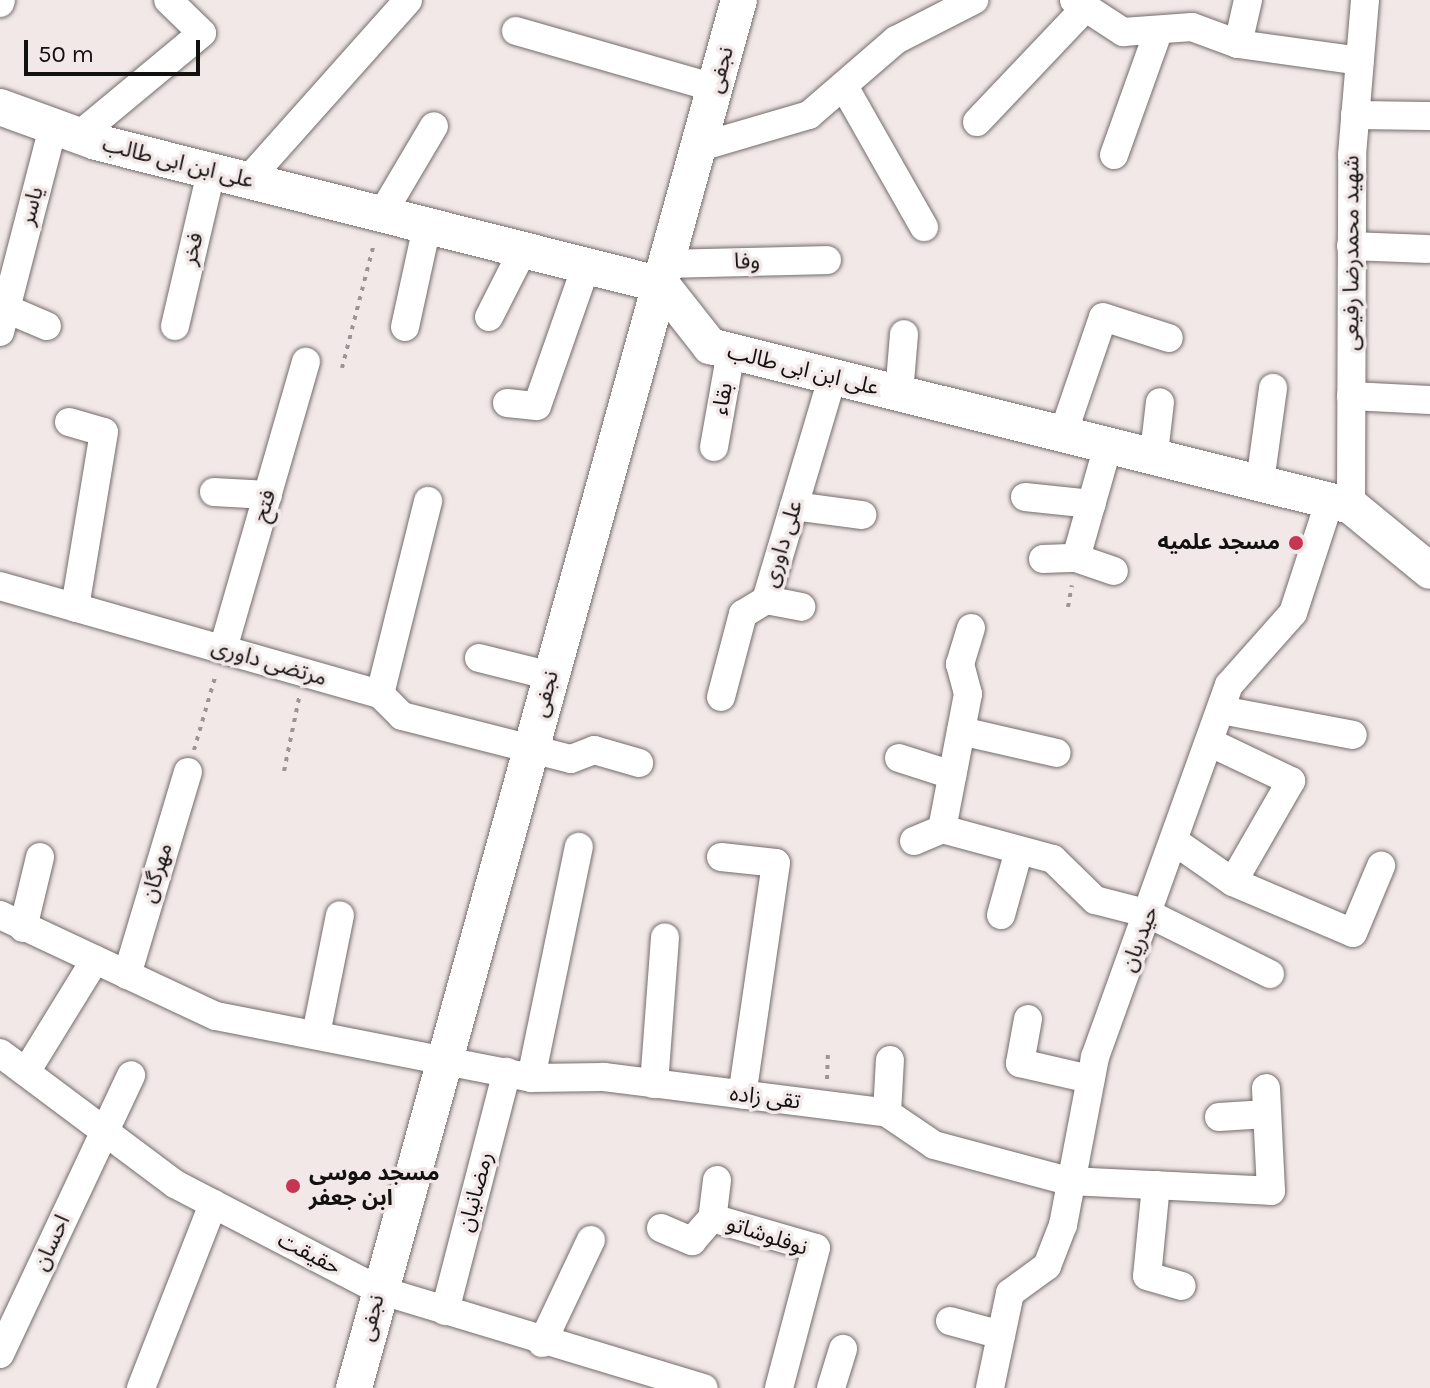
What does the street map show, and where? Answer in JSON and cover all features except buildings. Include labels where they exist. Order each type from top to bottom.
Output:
[{"type":"street","points":[[66,131],[202,33],[168,0]]},
{"type":"street","points":[[247,181],[408,0]]},
{"type":"street","points":[[700,147],[809,115],[845,88],[896,40],[974,0]]},
{"type":"street","points":[[1238,44],[1248,0]]},
{"type":"street","name":"شهید محمدرضا رفیعی","points":[[1340,503],[1351,396],[1355,115],[1365,0]]},
{"type":"street","name":"نجفی","points":[[354,1388],[379,1290],[450,1058],[551,676],[700,147],[735,1]]},
{"type":"street","points":[[977,122],[1080,4],[1123,32],[1158,32],[1192,27],[1238,44],[1360,61]]},
{"type":"street","points":[[516,31],[715,88]]},
{"type":"street","points":[[1114,155],[1158,32]]},
{"type":"street","points":[[845,88],[924,227]]},
{"type":"street","name":"علی ابن ابی طالب","points":[[0,107],[66,131],[211,172],[586,266],[665,274],[710,346],[832,379],[1154,453],[1340,503],[1430,571]]},
{"type":"street","points":[[1355,115],[1430,116]]},
{"type":"street","points":[[382,214],[434,126]]},
{"type":"street","name":"یاسر","points":[[2,315],[66,131]]},
{"type":"street","name":"فخر","points":[[175,326],[211,172]]},
{"type":"street","points":[[405,327],[427,226]]},
{"type":"street","points":[[1351,246],[1427,249]]},
{"type":"street","points":[[489,317],[523,250]]},
{"type":"street","name":"وفا","points":[[665,274],[827,260]]},
{"type":"street","points":[[507,403],[537,406],[586,266]]},
{"type":"street","points":[[2,315],[47,326]]},
{"type":"street","points":[[1064,431],[1103,317],[1169,338]]},
{"type":"street","points":[[899,394],[904,334]]},
{"type":"street","name":"بقاء","points":[[714,447],[731,352]]},
{"type":"street","name":"فتح","points":[[223,649],[306,362]]},
{"type":"street","name":"علی داوری","points":[[721,697],[743,614],[766,600],[832,379]]},
{"type":"street","points":[[1260,482],[1273,388]]},
{"type":"street","points":[[1351,396],[1430,400]]},
{"type":"street","points":[[1154,453],[1160,402]]},
{"type":"street","points":[[69,422],[104,432],[75,608]]},
{"type":"street","points":[[1076,558],[1109,442]]},
{"type":"street","points":[[214,492],[268,495]]},
{"type":"street","points":[[1025,497],[1092,504]]},
{"type":"street","points":[[380,694],[428,501]]},
{"type":"street","name":"حیدریان","points":[[990,1388],[1010,1293],[1047,1266],[1090,1079],[1177,843],[1229,685],[1293,613],[1340,503]]},
{"type":"street","points":[[794,506],[862,515]]},
{"type":"street","points":[[1043,559],[1076,558],[1114,571]]},
{"type":"street","name":"مرتضی داوری","points":[[0,586],[380,694],[402,716],[571,759],[594,750],[639,763]]},
{"type":"street","points":[[766,600],[801,607]]},
{"type":"street","points":[[942,829],[968,694],[960,664],[971,628]]},
{"type":"street","points":[[479,658],[551,676]]},
{"type":"street","points":[[1221,710],[1353,735]]},
{"type":"street","points":[[961,731],[1057,753]]},
{"type":"street","points":[[1209,742],[1291,781],[1233,882]]},
{"type":"street","points":[[899,758],[952,775]]},
{"type":"street","name":"مهرگان","points":[[127,975],[188,772]]},
{"type":"street","points":[[914,841],[942,829],[1053,859],[1095,900],[1149,914],[1270,974]]},
{"type":"street","points":[[1177,843],[1233,882],[1353,933],[1381,866]]},
{"type":"street","name":"رمضانیان","points":[[445,1311],[519,1075],[579,847]]},
{"type":"street","points":[[1001,915],[1019,850]]},
{"type":"street","points":[[11,921],[40,857]]},
{"type":"street","points":[[721,857],[776,863],[742,1095]]},
{"type":"street","points":[[316,1034],[340,915]]},
{"type":"street","name":"تقی زاده","points":[[11,921],[216,1016],[450,1058],[519,1075],[654,1084],[887,1113],[934,1145],[1068,1181],[1271,1191],[1267,1101],[1219,1117]]},
{"type":"street","points":[[654,1084],[665,937]]},
{"type":"street","points":[[26,1072],[95,960]]},
{"type":"street","points":[[1028,1019],[1020,1063],[1090,1079]]},
{"type":"street","name":"حقیقت","points":[[0,1053],[105,1132],[213,1204],[379,1290],[672,1384],[704,1388]]},
{"type":"street","points":[[887,1113],[890,1060]]},
{"type":"street","name":"احسان","points":[[0,1354],[9,1309],[105,1132],[131,1075]]},
{"type":"street","name":"نوفلوشاتو","points":[[717,1180],[712,1218],[816,1248],[779,1388]]},
{"type":"street","points":[[1156,1185],[1147,1276],[1182,1286]]},
{"type":"street","points":[[141,1388],[213,1204]]},
{"type":"street","points":[[661,1228],[692,1241],[712,1218]]},
{"type":"street","points":[[542,1343],[591,1240]]},
{"type":"street","points":[[950,1321],[1001,1335]]},
{"type":"street","points":[[831,1388],[843,1349]]},
{"type":"path","points":[[342,368],[382,214]]},
{"type":"path","points":[[188,772],[223,649]]},
{"type":"path","points":[[284,771],[304,672]]},
{"type":"path","points":[[827,1106],[828,1049]]},
{"type":"place","name":"مسجد علمیه","points":[[1296,543]]},
{"type":"place","name":"مسجد موسی ابن جعفر","points":[[293,1186]]}]
